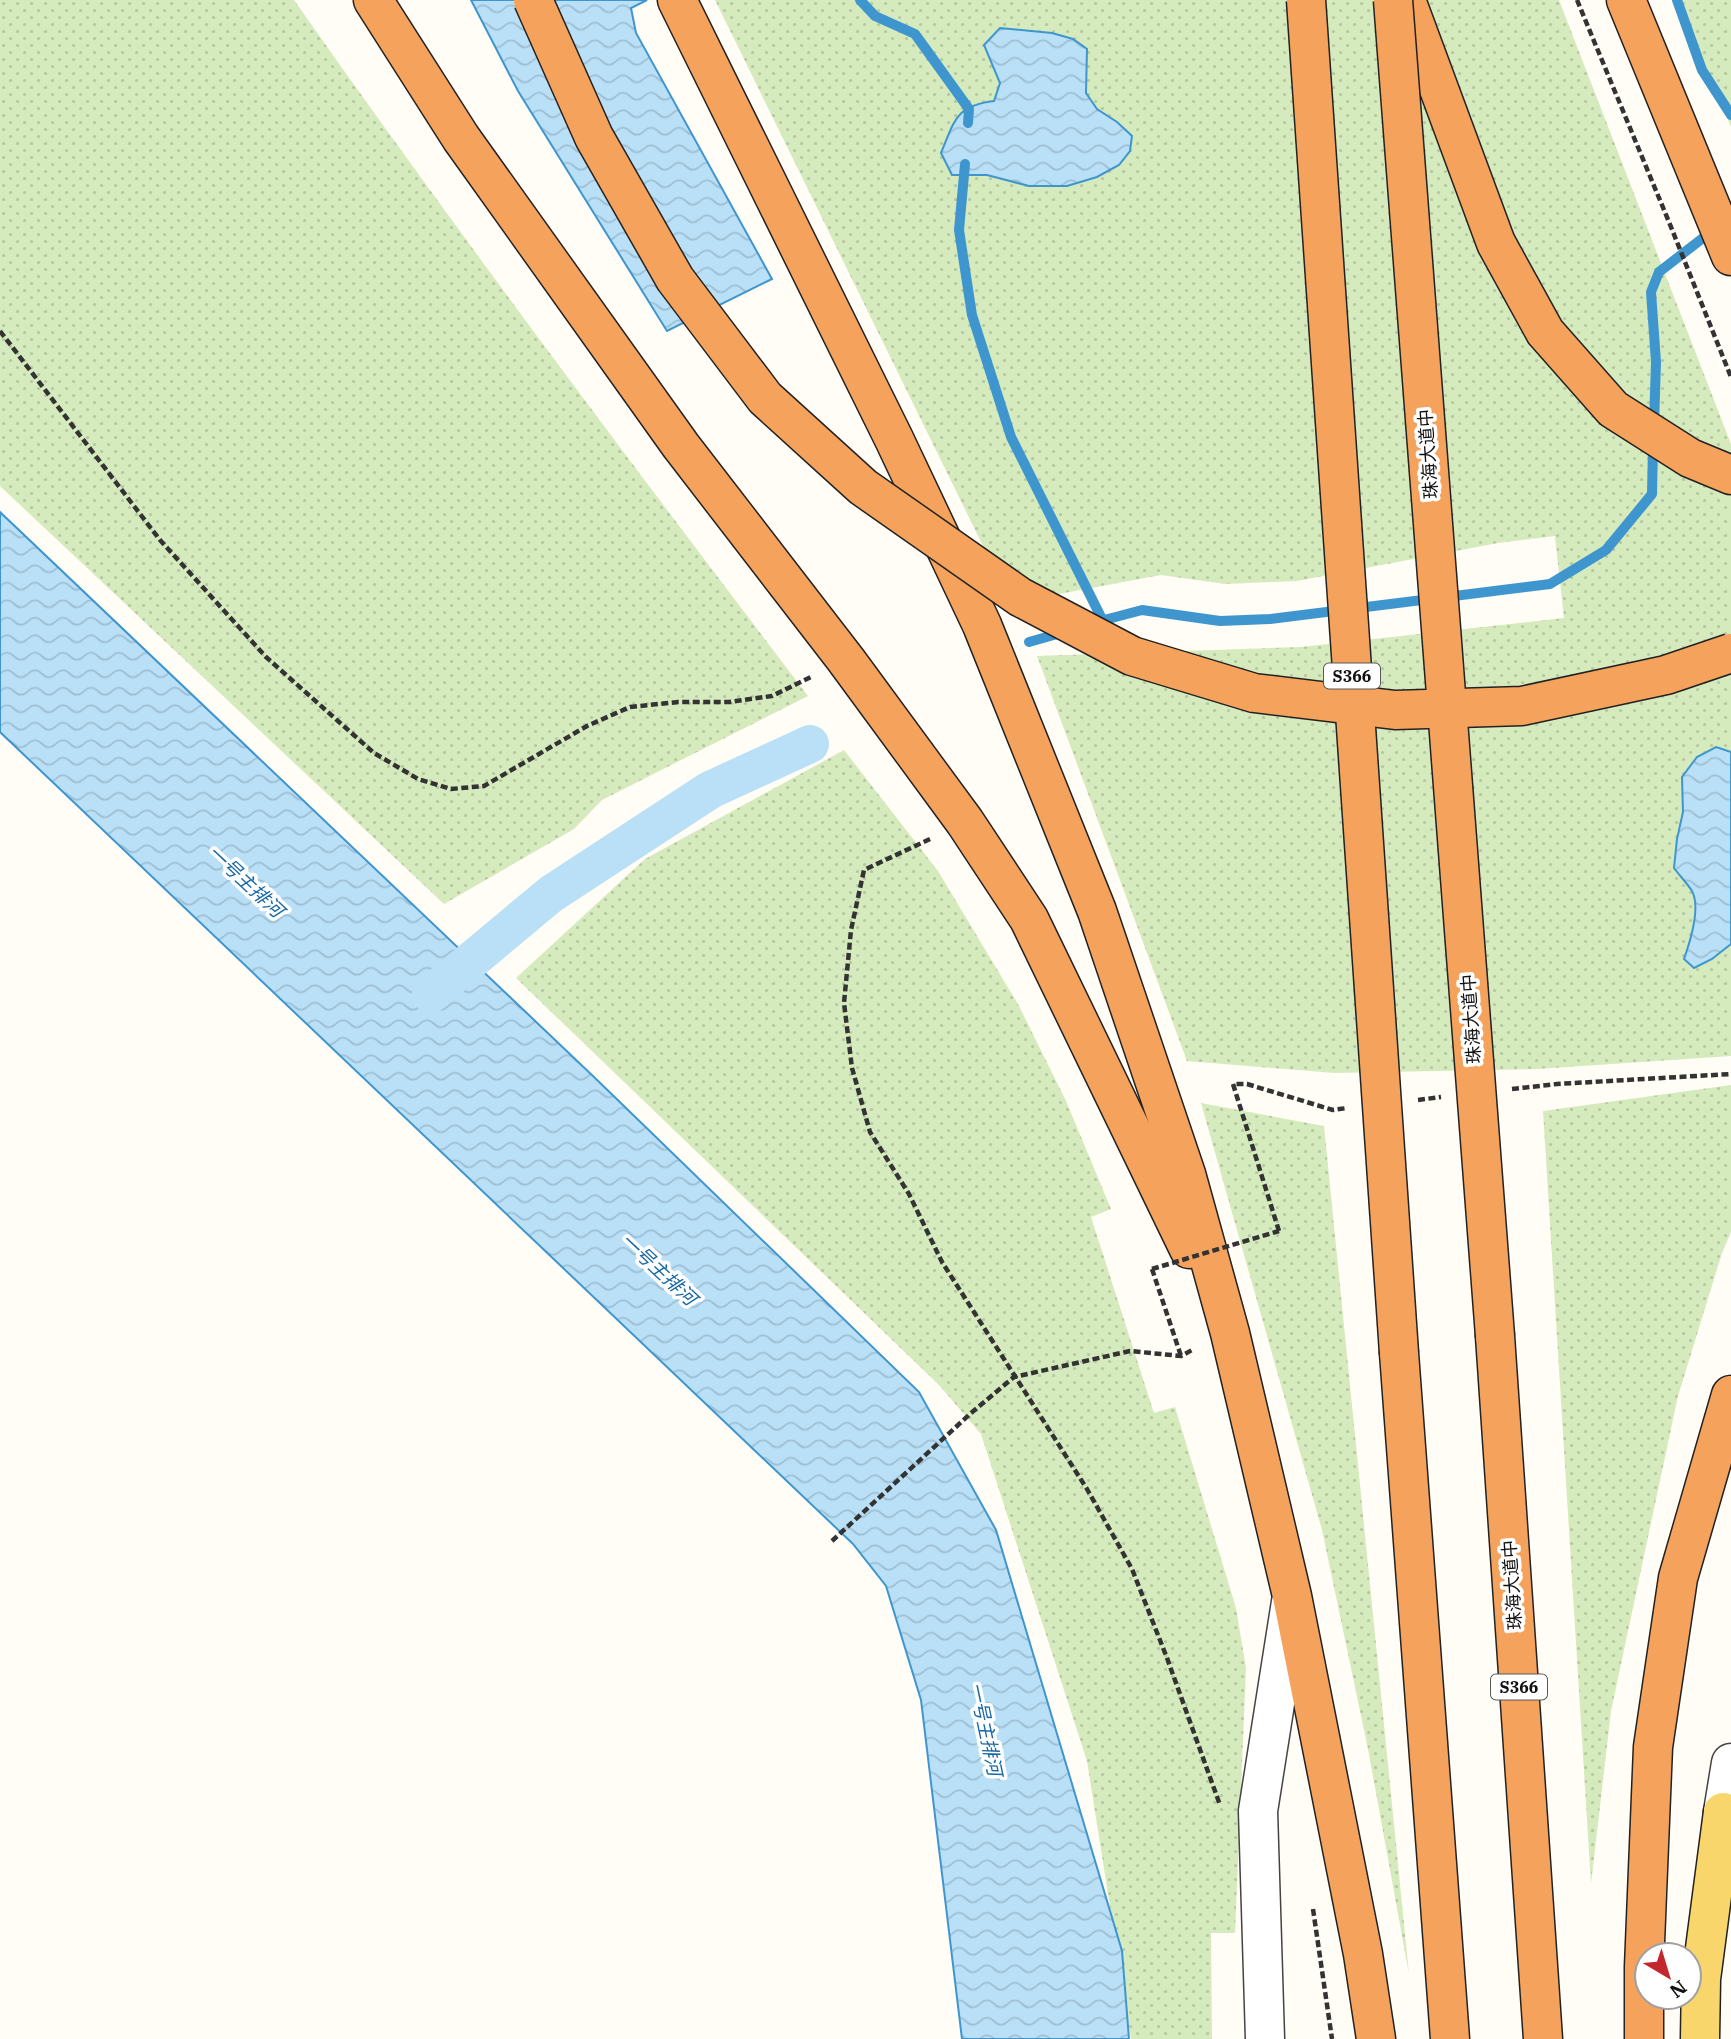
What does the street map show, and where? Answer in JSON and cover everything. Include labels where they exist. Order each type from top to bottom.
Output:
[{"type":"highway","points":[[373,0],[461,138],[681,446],[846,660],[965,822],[1029,919],[1230,1333]]},
{"type":"highway","points":[[533,0],[594,138],[675,279],[765,398],[863,487],[1020,597],[1132,656],[1217,682],[1254,693],[1395,710],[1522,706],[1666,675],[1731,653]]},
{"type":"highway","points":[[677,0],[894,439],[982,625],[1097,911],[1186,1174],[1230,1333],[1292,1596],[1363,1954],[1376,2039]]},
{"type":"highway","name":"S366","points":[[1306,0],[1399,1353],[1450,2039]]},
{"type":"highway","name":"珠海大道中","points":[[1393,0],[1495,1336],[1543,2039]]},
{"type":"highway","points":[[1406,0],[1496,243],[1545,332],[1613,409],[1690,458],[1731,475]]},
{"type":"highway","points":[[1626,0],[1727,248]]},
{"type":"highway","points":[[1644,2039],[1644,1967],[1653,1747],[1678,1578],[1726,1422],[1731,1395]]},
{"type":"main road","points":[[1700,2039],[1701,1979],[1727,1813]]},
{"type":"street","points":[[1265,2039],[1258,1811],[1292,1596]]},
{"type":"street","points":[[1727,1813],[1731,1763]]},
{"type":"path","points":[[1577,0],[1731,376]]},
{"type":"path","points":[[0,331],[160,540],[266,657],[374,753],[418,779],[451,789],[484,786],[587,726],[630,707],[678,702],[729,702],[772,696],[846,660]]},
{"type":"path","points":[[965,822],[864,870],[851,930],[844,1003],[852,1068],[870,1132],[909,1194],[942,1262],[1087,1489],[1132,1569],[1221,1808],[1258,1811]]},
{"type":"path","points":[[832,1541],[1014,1377],[1130,1351],[1181,1356],[1153,1269],[1279,1231],[1233,1084]]},
{"type":"path","points":[[1312,1906],[1332,2039]]},
{"type":"green space","points":[[0,0],[294,0],[548,350],[808,696],[602,800],[574,829],[444,904],[0,486]]},
{"type":"green space","points":[[715,0],[1559,0],[1731,444],[1731,1056],[1537,1069],[1335,1073],[1187,1061],[1037,656],[1301,647],[1564,618],[1555,536],[1498,543],[1297,581],[1225,584],[1161,575],[1011,603]]},
{"type":"green space","points":[[1677,0],[1731,0],[1731,127]]},
{"type":"green space","points":[[844,750],[938,871],[1019,1006],[1066,1101],[1111,1209],[1091,1217],[1154,1413],[1175,1407],[1236,1608],[1246,1668],[1235,1933],[1211,1933],[1212,2039],[1131,2039],[1087,1761],[981,1434],[939,1385],[516,978],[645,859]]},
{"type":"green space","points":[[1731,1085],[1731,1232],[1722,1253],[1678,1396],[1611,1711],[1591,1884],[1543,1111]]},
{"type":"green space","points":[[1201,1103],[1324,1126],[1409,1974],[1368,1749],[1322,1530]]},
{"type":"water","points":[[471,0],[647,0],[631,8],[636,33],[772,279],[667,331],[518,91]]},
{"type":"water","points":[[1000,28],[1052,33],[1073,39],[1087,49],[1086,93],[1097,109],[1132,136],[1130,151],[1119,165],[1097,177],[1067,186],[1029,186],[987,175],[952,175],[941,153],[958,116],[971,107],[994,101],[1000,83],[984,45]]},
{"type":"water","name":"一号主排河","points":[[0,512],[594,1077],[919,1392],[996,1530],[1122,1951],[1129,2039],[962,2039],[921,1700],[886,1586],[853,1544],[0,732]]},
{"type":"water","points":[[1716,747],[1731,752],[1731,944],[1712,959],[1694,968],[1684,959],[1694,925],[1694,898],[1690,888],[1674,868],[1683,812],[1682,777],[1697,757]]},
{"type":"waterway","points":[[860,0],[875,16],[915,34],[969,109],[968,123]]},
{"type":"waterway","points":[[1677,0],[1702,70],[1731,115]]},
{"type":"waterway","points":[[965,164],[959,230],[972,315],[1011,437],[1103,621]]},
{"type":"waterway","points":[[1654,425],[1656,362],[1651,292],[1659,272],[1712,231]]},
{"type":"waterway","points":[[1093,623],[1142,610],[1220,621],[1270,619],[1550,584],[1606,550],[1652,494],[1653,445]]},
{"type":"waterway","points":[[1029,642],[1064,632]]},
{"type":"waterway","points":[[431,994],[551,894],[710,790],[810,744]]}]
